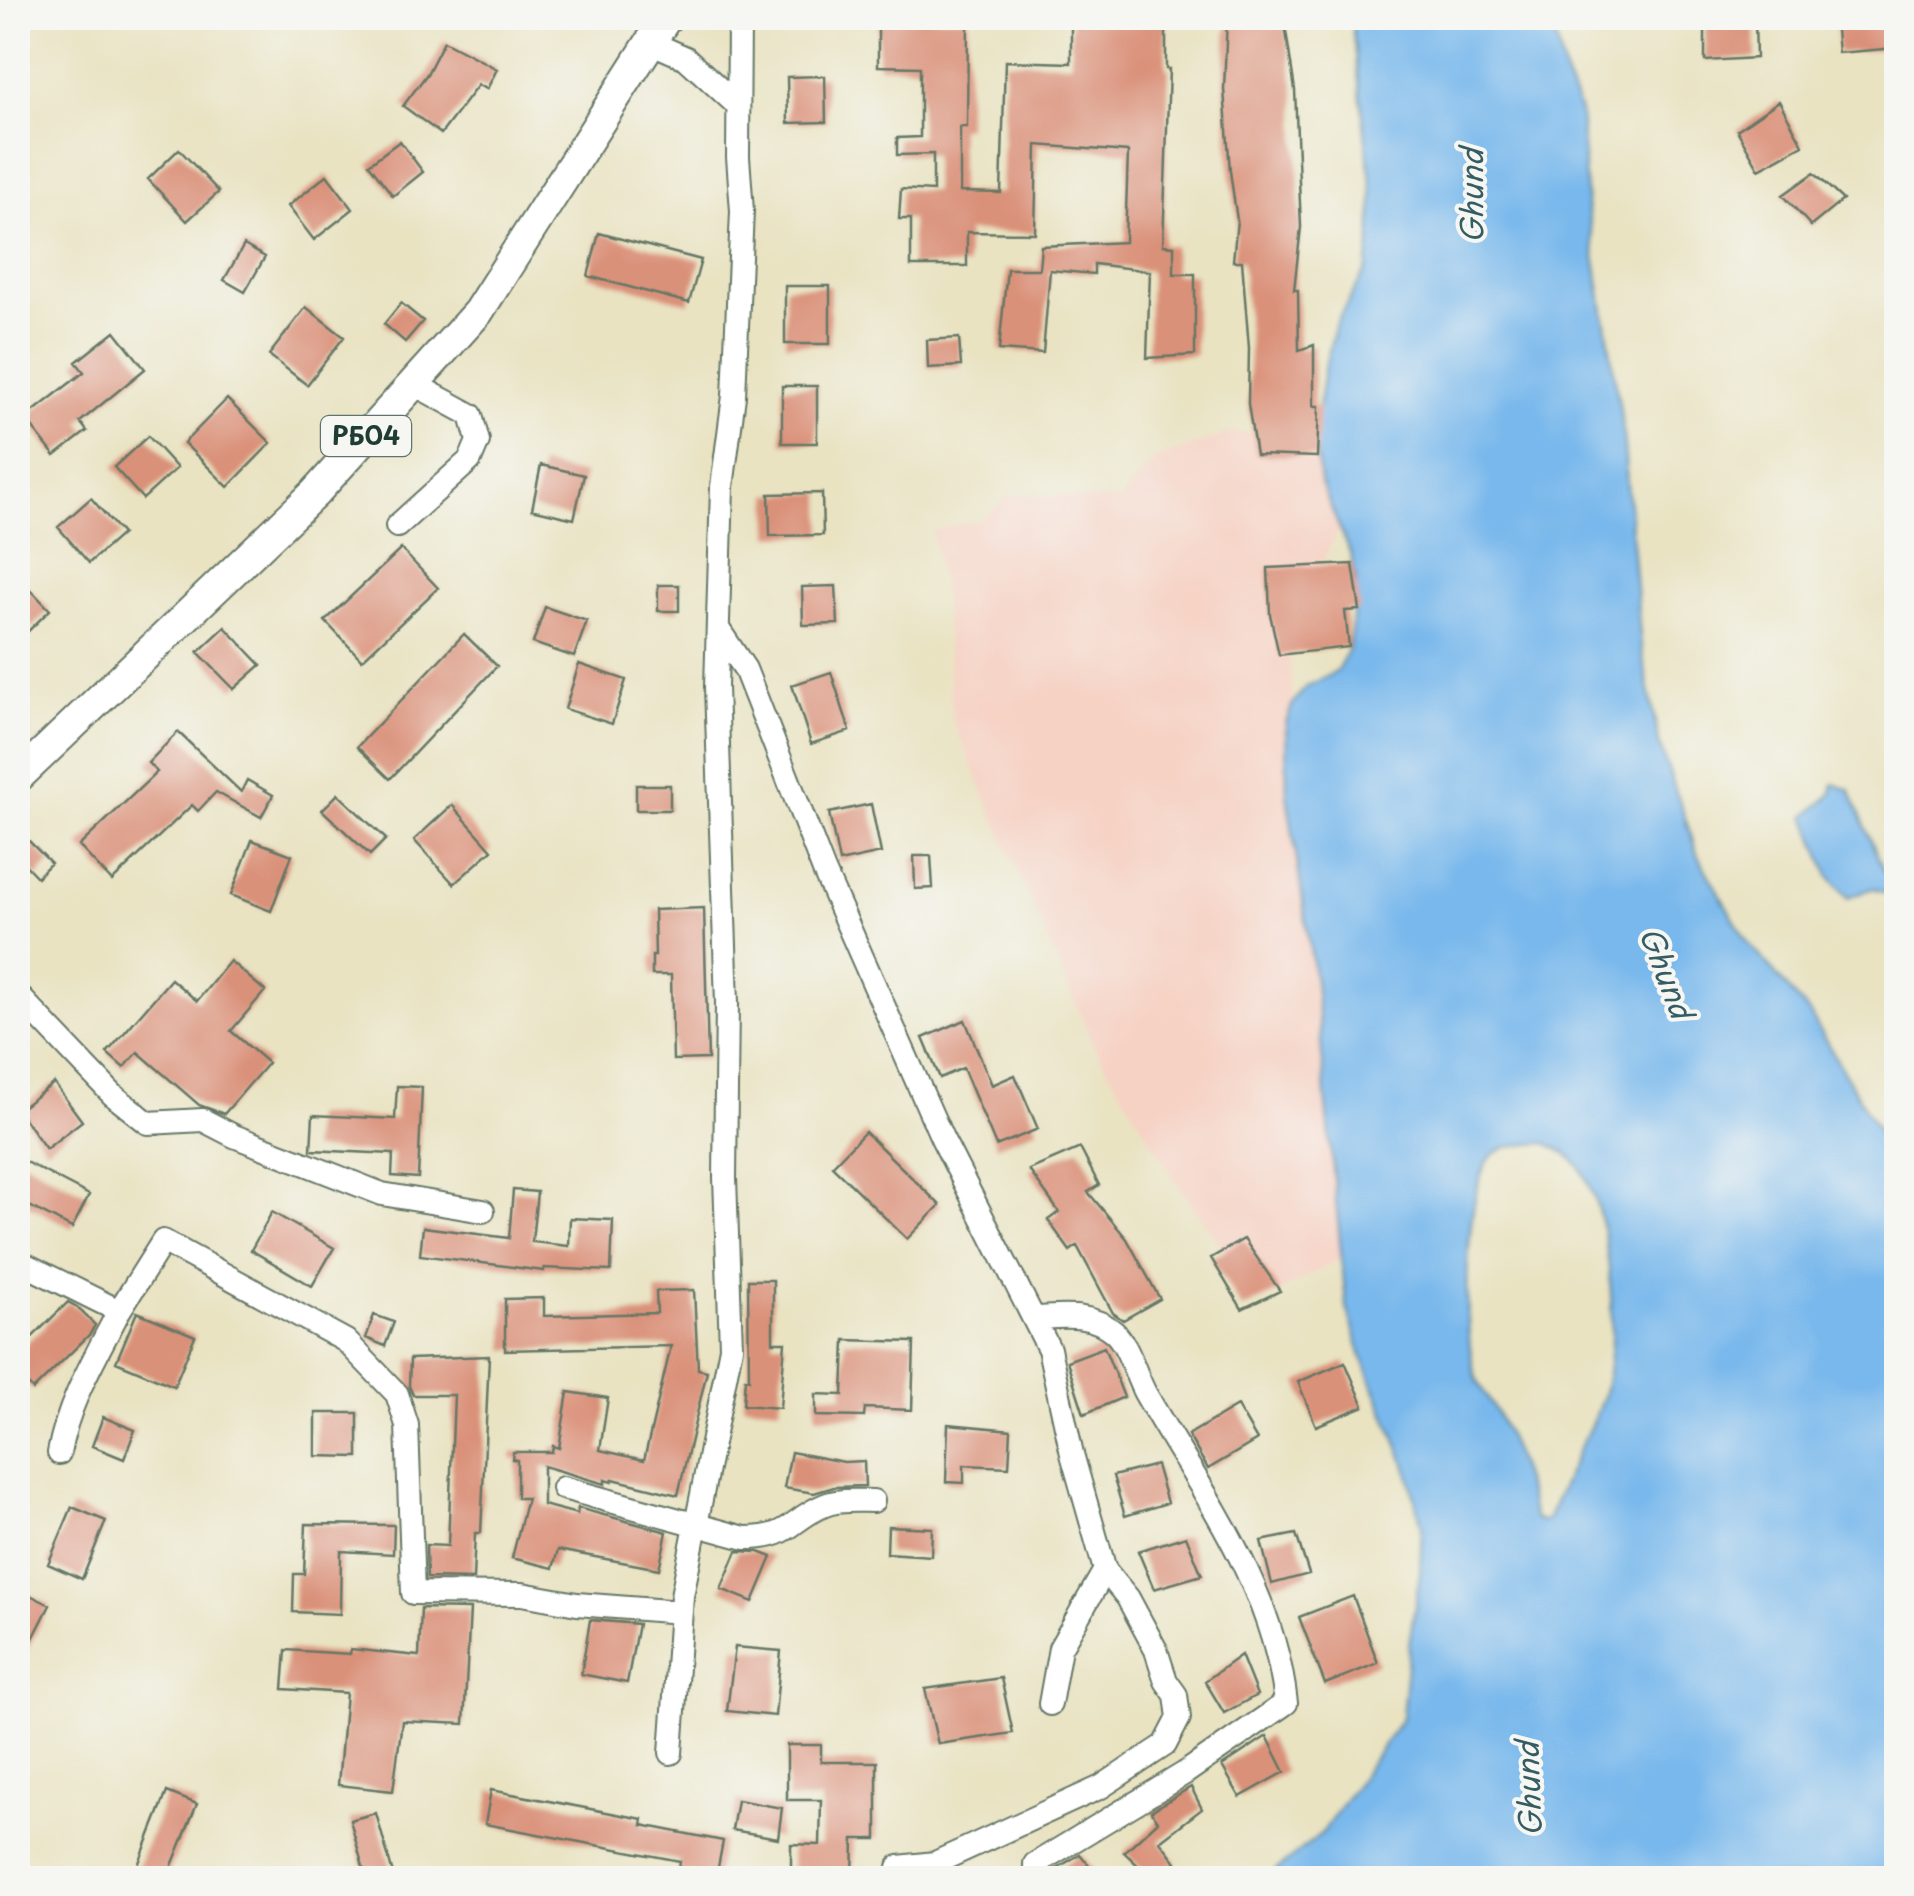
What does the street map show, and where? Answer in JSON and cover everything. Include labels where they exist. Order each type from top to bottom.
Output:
[{"type":"main road","name":"РБ04","points":[[18,777],[315,493],[478,312],[659,30]]},
{"type":"street","points":[[671,1753],[681,1612],[731,1347],[725,1178],[727,1004],[716,687],[722,487],[734,396],[742,211],[739,18]]},
{"type":"street","points":[[659,30],[738,106]]},
{"type":"street","points":[[396,526],[470,460],[478,441],[470,415],[414,384]]},
{"type":"street","points":[[719,630],[745,669],[824,871],[942,1138],[1048,1349],[1105,1570],[1128,1598],[1156,1650],[1166,1682],[1176,1695],[1180,1718],[1165,1745],[1101,1787],[936,1862],[899,1867]]},
{"type":"street","points":[[18,995],[114,1095],[148,1123],[203,1120],[382,1194],[483,1210]]},
{"type":"street","points":[[59,1453],[62,1434],[85,1376],[119,1311],[163,1242],[331,1332],[360,1354],[397,1394],[407,1425],[413,1593],[522,1594],[577,1604],[681,1612]]},
{"type":"street","points":[[18,1261],[119,1311]]},
{"type":"street","points":[[1034,1318],[1093,1318],[1117,1335],[1142,1389],[1220,1515],[1254,1582],[1279,1660],[1286,1703],[1185,1773],[1034,1864]]},
{"type":"street","points":[[563,1488],[745,1538],[787,1532],[828,1503],[873,1500]]},
{"type":"street","points":[[1050,1704],[1060,1648],[1105,1570]]},
{"type":"shaded area","points":[[1233,432],[1314,436],[1320,481],[1340,528],[1287,630],[1293,702],[1286,723],[1342,1258],[1261,1302],[1177,1183],[1095,1048],[952,720],[943,590],[932,531],[980,520],[1011,494],[1121,500],[1154,460]]},
{"type":"water","name":"Ghund","points":[[1351,18],[1551,18],[1564,73],[1580,111],[1587,205],[1622,423],[1641,647],[1659,743],[1698,856],[1746,940],[1810,1014],[1891,1153],[1896,1155],[1896,1878],[1267,1878],[1323,1832],[1402,1718],[1420,1574],[1422,1526],[1407,1467],[1362,1357],[1346,1304],[1315,982],[1287,794],[1286,723],[1293,703],[1306,687],[1337,671],[1349,647],[1356,578],[1320,481],[1314,436],[1336,324],[1367,268],[1373,197]],"holes":[[[1546,1143],[1578,1165],[1598,1211],[1609,1271],[1611,1333],[1601,1403],[1547,1520],[1541,1521],[1534,1518],[1510,1441],[1476,1377],[1467,1299],[1474,1201],[1489,1159],[1500,1150]]]},
{"type":"water","points":[[1834,784],[1850,790],[1885,874],[1896,885],[1896,897],[1873,888],[1848,898],[1829,876],[1806,816],[1831,795]]},
{"type":"building","points":[[878,18],[968,18],[967,127],[960,127],[960,192],[1001,193],[1005,61],[1071,63],[1071,18],[1166,18],[1169,69],[1163,245],[1174,246],[1174,274],[1195,274],[1195,355],[1147,358],[1150,271],[1094,264],[1094,274],[1050,270],[1043,353],[999,350],[1007,269],[1039,269],[1041,246],[1125,242],[1128,152],[1037,145],[1035,233],[967,232],[967,266],[911,266],[911,219],[899,219],[901,189],[933,191],[933,154],[897,155],[897,138],[920,137],[920,67],[878,66]]},
{"type":"building","points":[[1227,18],[1284,18],[1295,90],[1301,227],[1294,290],[1298,290],[1299,350],[1314,345],[1314,406],[1319,406],[1317,457],[1256,455],[1248,404],[1249,348],[1242,261],[1233,261],[1237,220],[1224,89]]},
{"type":"building","points":[[1705,18],[1755,18],[1756,58],[1705,61]]},
{"type":"building","points":[[1835,18],[1896,18],[1896,48],[1838,53]]},
{"type":"building","points":[[444,41],[497,69],[487,89],[478,85],[441,134],[403,106],[427,74]]},
{"type":"building","points":[[825,76],[826,122],[788,123],[787,77]]},
{"type":"building","points":[[1779,101],[1803,145],[1759,169],[1737,130]]},
{"type":"building","points":[[400,141],[423,172],[393,196],[369,164]]},
{"type":"building","points":[[179,149],[219,192],[187,221],[148,179]]},
{"type":"building","points":[[1814,173],[1843,200],[1811,226],[1783,195]]},
{"type":"building","points":[[327,175],[353,209],[314,240],[288,206]]},
{"type":"building","points":[[599,233],[701,260],[689,303],[588,276]]},
{"type":"building","points":[[244,245],[265,257],[245,292],[224,280]]},
{"type":"building","points":[[785,286],[830,286],[830,344],[785,344]]},
{"type":"building","points":[[401,303],[423,321],[405,342],[384,324]]},
{"type":"building","points":[[306,307],[344,337],[307,385],[269,355]]},
{"type":"building","points":[[115,331],[145,369],[80,422],[87,431],[55,456],[25,418],[84,372],[76,362]]},
{"type":"building","points":[[959,338],[961,366],[928,368],[927,340]]},
{"type":"building","points":[[782,386],[817,386],[817,443],[782,443]]},
{"type":"building","points":[[227,399],[271,443],[228,487],[184,443]]},
{"type":"building","points":[[148,436],[177,468],[143,499],[114,467]]},
{"type":"building","points":[[541,465],[584,475],[574,519],[532,509]]},
{"type":"building","points":[[822,493],[823,535],[770,536],[769,494]]},
{"type":"building","points":[[91,498],[122,534],[89,563],[58,527]]},
{"type":"building","points":[[401,549],[438,588],[362,660],[325,621]]},
{"type":"building","points":[[1353,564],[1360,610],[1345,611],[1349,647],[1279,655],[1270,614],[1268,568]]},
{"type":"building","points":[[658,585],[679,585],[679,611],[658,611]]},
{"type":"building","points":[[836,586],[838,624],[803,625],[802,587]]},
{"type":"building","points":[[28,587],[50,610],[18,641],[18,597]]},
{"type":"building","points":[[545,607],[587,621],[574,657],[533,643]]},
{"type":"building","points":[[225,627],[261,665],[234,689],[198,652]]},
{"type":"building","points":[[464,634],[497,666],[390,779],[357,747]]},
{"type":"building","points":[[579,664],[626,680],[612,724],[565,709]]},
{"type":"building","points":[[831,672],[850,731],[811,744],[792,685]]},
{"type":"building","points":[[178,732],[241,792],[247,780],[273,795],[261,817],[216,792],[198,811],[192,805],[112,881],[79,846],[157,772],[148,763]]},
{"type":"building","points":[[636,785],[670,785],[670,810],[636,810]]},
{"type":"building","points":[[338,794],[386,839],[370,855],[322,810]]},
{"type":"building","points":[[871,804],[881,853],[839,862],[829,813]]},
{"type":"building","points":[[452,805],[492,850],[454,884],[414,840]]},
{"type":"building","points":[[18,830],[51,863],[37,877],[18,857]]},
{"type":"building","points":[[252,840],[292,855],[271,911],[231,895]]},
{"type":"building","points":[[914,856],[931,856],[933,888],[915,889]]},
{"type":"building","points":[[704,908],[708,1059],[673,1060],[671,975],[652,975],[654,910]]},
{"type":"building","points":[[230,961],[265,991],[231,1031],[268,1063],[224,1114],[199,1105],[138,1052],[124,1068],[107,1053],[171,979],[197,1001]]},
{"type":"building","points":[[965,1020],[992,1085],[1015,1075],[1038,1129],[996,1146],[963,1068],[940,1078],[923,1038]]},
{"type":"building","points":[[54,1083],[82,1121],[46,1149],[18,1110]]},
{"type":"building","points":[[397,1086],[422,1087],[418,1178],[392,1176],[393,1154],[311,1150],[313,1115],[395,1119]]},
{"type":"building","points":[[865,1132],[940,1205],[907,1239],[832,1166]]},
{"type":"building","points":[[1080,1148],[1099,1185],[1088,1192],[1127,1239],[1160,1299],[1123,1320],[1113,1313],[1077,1246],[1070,1251],[1048,1220],[1059,1212],[1029,1170]]},
{"type":"building","points":[[18,1158],[89,1195],[72,1228],[18,1200]]},
{"type":"building","points":[[513,1190],[537,1192],[532,1242],[569,1246],[570,1218],[613,1220],[611,1271],[544,1271],[420,1255],[423,1227],[509,1238]]},
{"type":"building","points":[[272,1212],[334,1248],[312,1286],[251,1250]]},
{"type":"building","points":[[1244,1239],[1280,1291],[1242,1309],[1211,1258]]},
{"type":"building","points":[[748,1280],[773,1280],[773,1342],[785,1342],[780,1408],[743,1405],[745,1378],[749,1379]]},
{"type":"building","points":[[694,1290],[698,1369],[707,1371],[678,1495],[613,1479],[605,1480],[605,1484],[543,1466],[543,1505],[577,1514],[578,1508],[667,1532],[659,1569],[558,1550],[553,1568],[512,1558],[527,1498],[517,1498],[517,1460],[512,1459],[513,1452],[552,1452],[553,1446],[559,1448],[568,1392],[608,1398],[600,1450],[644,1460],[671,1346],[505,1350],[505,1299],[544,1298],[544,1316],[657,1313],[656,1291]]},
{"type":"building","points":[[68,1302],[95,1325],[33,1390],[18,1375],[18,1351]]},
{"type":"building","points":[[137,1312],[195,1336],[174,1386],[116,1362]]},
{"type":"building","points":[[374,1315],[394,1322],[385,1346],[366,1338]]},
{"type":"building","points":[[845,1340],[914,1342],[912,1410],[865,1408],[864,1417],[816,1416],[816,1394],[843,1395]]},
{"type":"building","points":[[1104,1347],[1124,1397],[1084,1414],[1067,1361]]},
{"type":"building","points":[[489,1356],[481,1533],[475,1533],[473,1579],[427,1578],[426,1545],[448,1546],[454,1395],[413,1395],[409,1386],[410,1359]]},
{"type":"building","points":[[1345,1362],[1364,1406],[1316,1426],[1298,1382]]},
{"type":"building","points":[[1237,1406],[1257,1440],[1208,1469],[1188,1435]]},
{"type":"building","points":[[316,1413],[358,1413],[358,1457],[316,1456]]},
{"type":"building","points":[[103,1417],[135,1430],[124,1459],[92,1446]]},
{"type":"building","points":[[948,1424],[1011,1430],[1009,1467],[964,1465],[964,1483],[946,1482]]},
{"type":"building","points":[[791,1452],[844,1462],[864,1461],[865,1486],[834,1487],[814,1493],[784,1488]]},
{"type":"building","points":[[1156,1465],[1167,1503],[1125,1516],[1113,1476]]},
{"type":"building","points":[[72,1507],[106,1521],[82,1579],[48,1564]]},
{"type":"building","points":[[306,1524],[394,1525],[393,1554],[341,1551],[340,1614],[293,1612],[294,1574],[304,1574]]},
{"type":"building","points":[[888,1526],[932,1528],[931,1556],[887,1553]]},
{"type":"building","points":[[1296,1534],[1309,1574],[1272,1584],[1261,1541]]},
{"type":"building","points":[[1186,1536],[1202,1575],[1154,1589],[1138,1551]]},
{"type":"building","points":[[737,1551],[772,1557],[753,1602],[721,1589]]},
{"type":"building","points":[[18,1589],[50,1605],[18,1668]]},
{"type":"building","points":[[1353,1596],[1378,1663],[1325,1684],[1299,1617]]},
{"type":"building","points":[[421,1608],[470,1609],[464,1724],[402,1721],[393,1791],[338,1785],[346,1693],[283,1689],[286,1650],[350,1654],[351,1649],[419,1656]]},
{"type":"building","points":[[590,1620],[638,1624],[627,1683],[581,1674]]},
{"type":"building","points":[[735,1647],[781,1651],[775,1716],[727,1711]]},
{"type":"building","points":[[1241,1655],[1257,1695],[1224,1713],[1205,1681]]},
{"type":"building","points":[[1001,1678],[1013,1733],[938,1744],[925,1689]]},
{"type":"building","points":[[1267,1736],[1285,1772],[1240,1797],[1222,1766]]},
{"type":"building","points":[[787,1745],[821,1745],[821,1762],[877,1762],[877,1839],[854,1839],[853,1878],[791,1878],[791,1844],[820,1845],[821,1800],[787,1800]]},
{"type":"building","points":[[1191,1787],[1202,1809],[1160,1841],[1176,1862],[1151,1878],[1124,1852],[1158,1821],[1151,1811]]},
{"type":"building","points":[[491,1790],[643,1819],[642,1825],[723,1841],[716,1878],[678,1874],[680,1861],[485,1824]]},
{"type":"building","points":[[167,1792],[197,1804],[167,1878],[133,1878]]},
{"type":"building","points":[[737,1800],[782,1808],[778,1838],[732,1830]]},
{"type":"building","points":[[376,1813],[394,1878],[366,1878],[350,1820]]},
{"type":"building","points":[[1080,1854],[1100,1878],[1037,1878],[1043,1877]]}]
